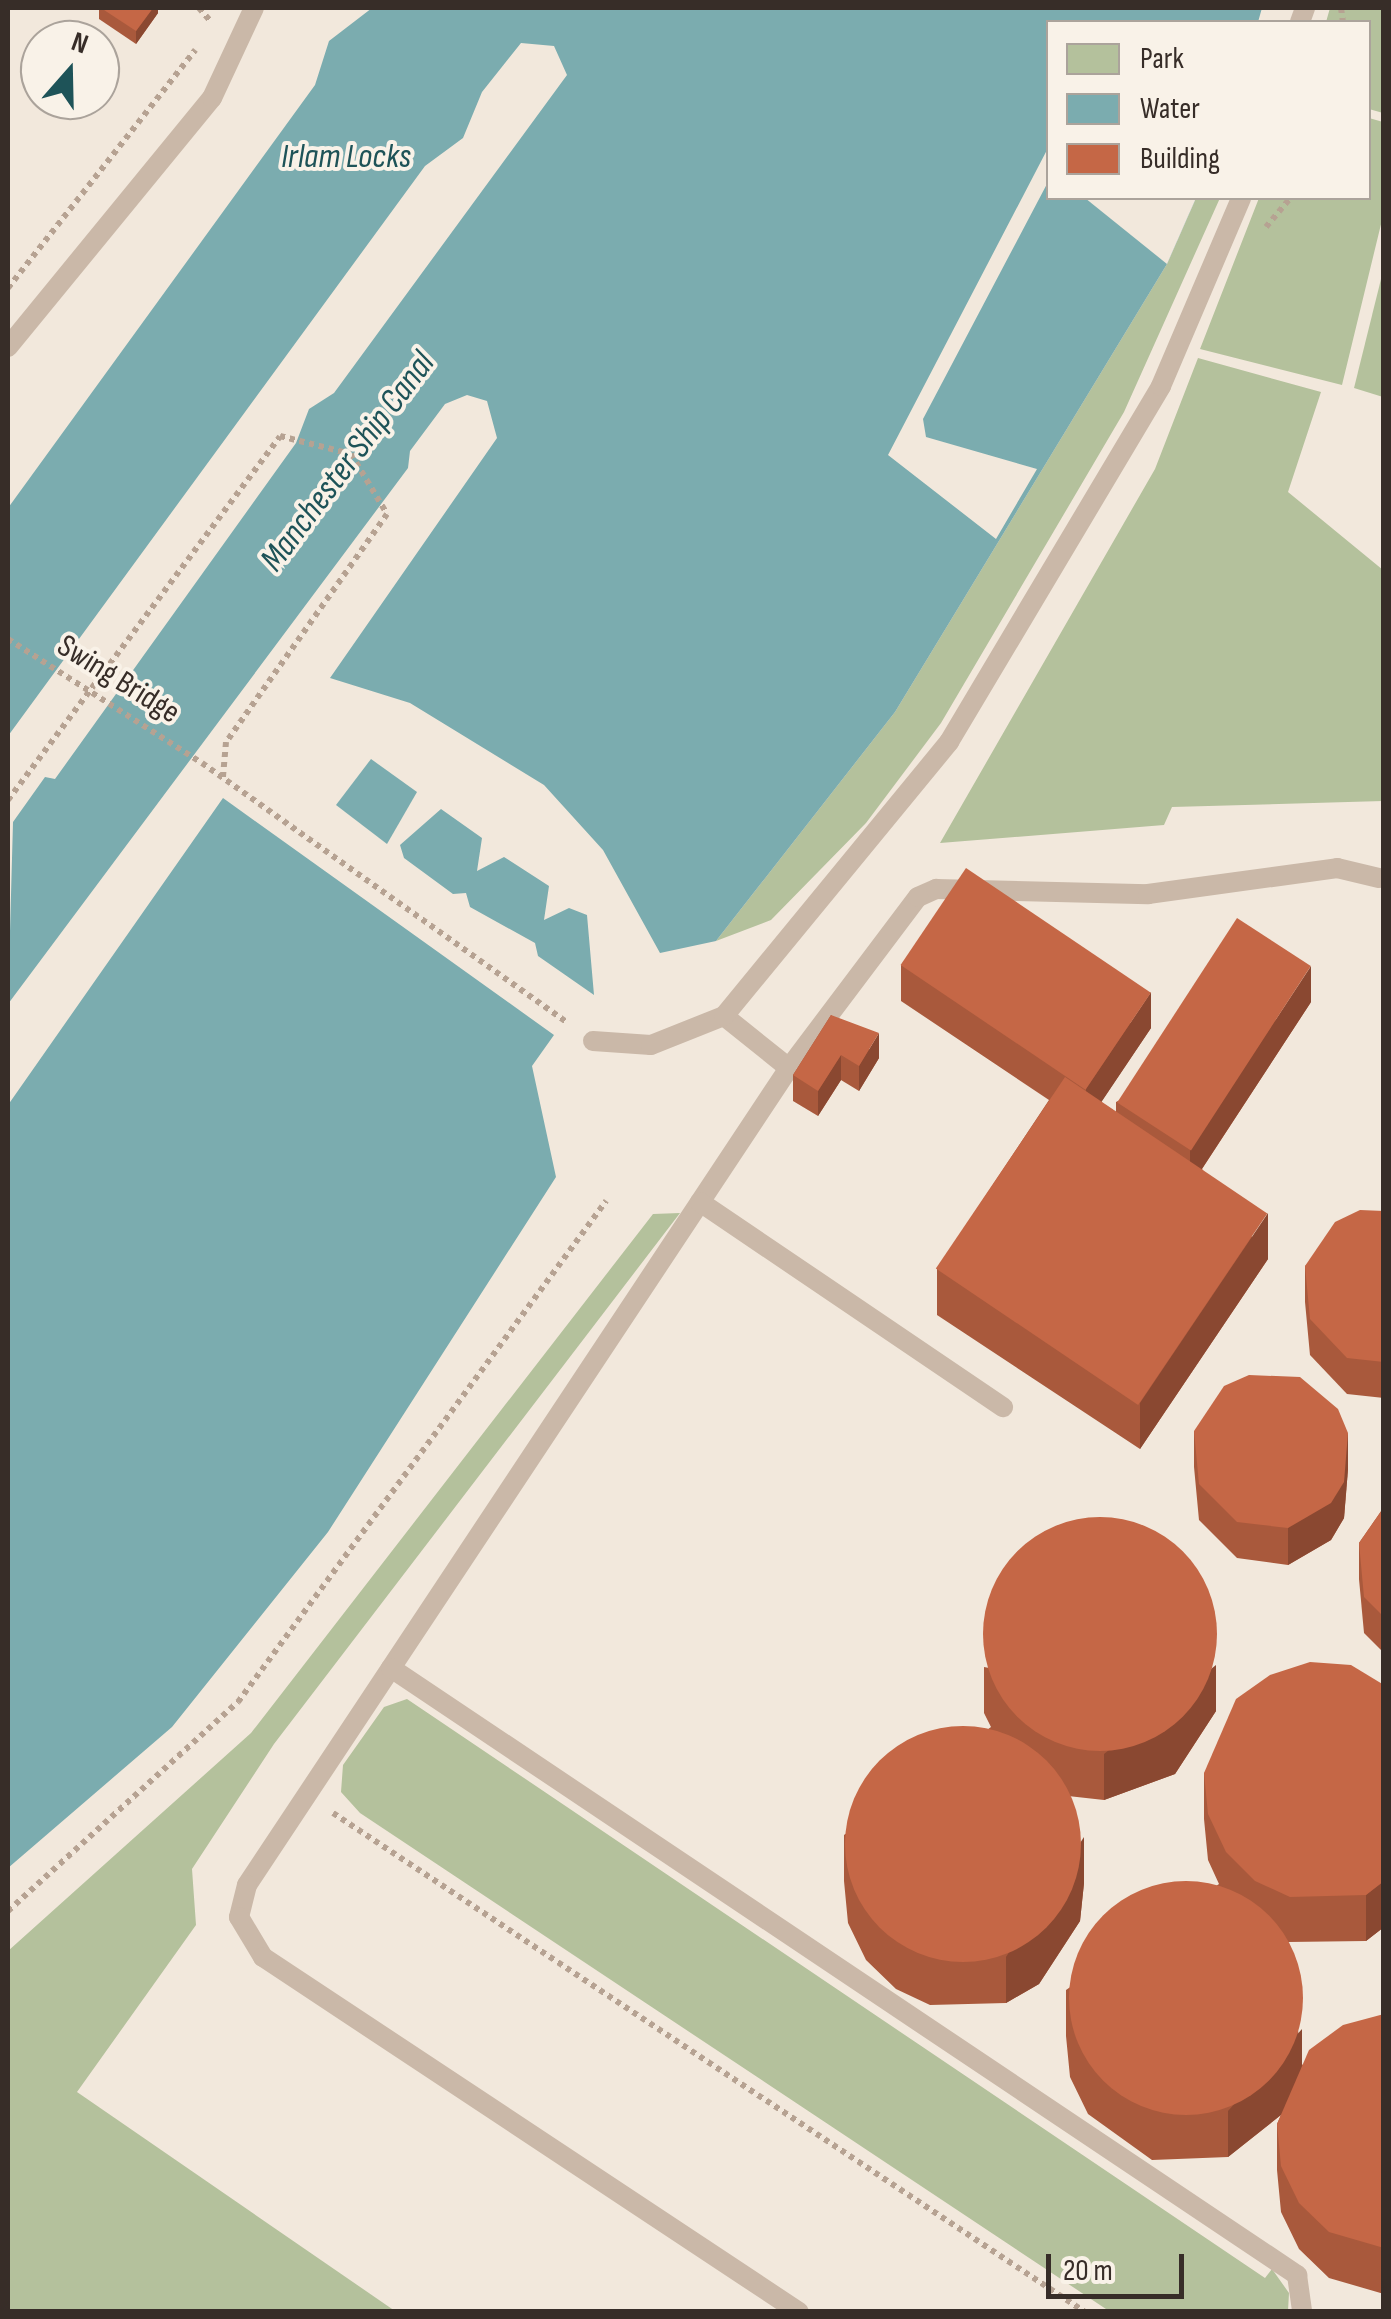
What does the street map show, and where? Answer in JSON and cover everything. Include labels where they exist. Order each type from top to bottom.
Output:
[{"type":"lane","points":[[8,347],[212,98],[254,8]]},
{"type":"lane","points":[[592,1040],[651,1045],[724,1016],[960,725],[1161,386],[1240,200]]},
{"type":"lane","points":[[798,2312],[263,1957],[239,1917],[247,1886],[789,1068],[918,897],[936,889],[1148,894],[1337,868],[1380,878]]},
{"type":"lane","points":[[724,1016],[789,1068]]},
{"type":"lane","points":[[700,1202],[1004,1407]]},
{"type":"lane","points":[[391,1668],[1297,2275],[1302,2312]]},
{"type":"path","points":[[8,289],[209,32],[200,8]]},
{"type":"path","points":[[8,800],[280,436],[351,454],[386,514],[226,742],[223,777]]},
{"type":"path","name":"Swing Bridge","points":[[8,640],[223,777],[592,1040]]},
{"type":"path","points":[[8,1911],[238,1702],[606,1200]]},
{"type":"path","points":[[306,1796],[1085,2312]]},
{"type":"green space","points":[[1330,8],[1383,8],[1383,113],[1371,110],[1371,20],[1327,20]]},
{"type":"green space","points":[[1371,119],[1383,122],[1383,216],[1342,385],[1200,349],[1258,200],[1371,200]]},
{"type":"green space","points":[[1195,200],[1219,200],[1124,412],[941,723],[866,823],[771,920],[716,941],[895,712],[1167,264]]},
{"type":"green space","points":[[1383,271],[1383,397],[1354,388]]},
{"type":"green space","points":[[1198,358],[1321,392],[1288,492],[1383,570],[1383,801],[1172,807],[1164,825],[940,843],[1155,469]]},
{"type":"green space","points":[[680,1213],[274,1744],[192,1869],[196,1925],[77,2092],[395,2311],[8,2311],[8,1951],[251,1733],[653,1214]]},
{"type":"green space","points":[[407,1699],[1265,2278],[1272,2269],[1289,2293],[1288,2311],[1109,2311],[360,1813],[341,1792],[343,1765],[384,1707]]},
{"type":"water","points":[[372,8],[1262,8],[1259,20],[1046,20],[1046,200],[1195,200],[1167,264],[895,712],[716,941],[660,953],[603,850],[544,785],[410,703],[330,678],[497,438],[487,401],[467,395],[445,404],[410,451],[408,468],[8,1004],[13,822],[45,777],[55,779],[296,443],[309,409],[334,393],[567,75],[554,46],[521,43],[482,92],[463,138],[425,166],[8,736],[8,508],[315,85],[329,41]]},
{"type":"water","points":[[371,759],[417,792],[387,844],[336,805]]},
{"type":"water","points":[[223,798],[554,1035],[532,1066],[556,1177],[328,1532],[172,1727],[8,1868],[8,1105]]},
{"type":"water","points":[[441,809],[482,838],[477,871],[504,857],[549,886],[544,920],[569,908],[587,915],[594,995],[538,956],[535,943],[470,907],[466,893],[453,894],[404,858],[400,845]]},
{"type":"pier","points":[[1046,152],[1046,186],[923,419],[926,437],[1037,469],[996,539],[888,455]]},
{"type":"pier","points":[[1087,200],[1195,200],[1167,264]]},
{"type":"building","points":[[101,8],[153,8],[136,31]]},
{"type":"building","points":[[966,868],[1151,993],[1085,1090],[901,965]]},
{"type":"building","points":[[1237,918],[1311,966],[1191,1150],[1117,1103]]},
{"type":"building","points":[[831,1015],[879,1033],[859,1066],[841,1055],[818,1091],[793,1075]]},
{"type":"building","points":[[1065,1077],[1267,1213],[1138,1405],[936,1269]]},
{"type":"building","points":[[1360,1210],[1384,1211],[1384,1362],[1347,1358],[1310,1319],[1305,1266],[1335,1222]]},
{"type":"building","points":[[1249,1375],[1300,1377],[1338,1409],[1348,1433],[1344,1482],[1331,1503],[1288,1528],[1237,1522],[1199,1484],[1194,1431],[1224,1386]]},
{"type":"building","points":[[1384,1507],[1384,1617],[1364,1597],[1359,1543]]},
{"type":"building","points":[[1100,1517],[1145,1526],[1183,1551],[1208,1589],[1217,1634],[1208,1679],[1183,1717],[1145,1742],[1100,1751],[1055,1742],[1017,1717],[992,1679],[983,1634],[992,1589],[1017,1551],[1055,1526]]},
{"type":"building","points":[[1310,1662],[1351,1665],[1384,1685],[1384,1881],[1366,1895],[1290,1897],[1255,1881],[1226,1852],[1208,1814],[1204,1773],[1236,1699],[1270,1675]]},
{"type":"building","points":[[963,1726],[1008,1735],[1046,1761],[1072,1799],[1081,1844],[1072,1889],[1046,1927],[1008,1953],[963,1962],[918,1953],[880,1927],[854,1889],[845,1844],[854,1799],[880,1761],[918,1735]]},
{"type":"building","points":[[1186,1881],[1231,1890],[1269,1915],[1294,1953],[1303,1998],[1294,2043],[1269,2081],[1231,2106],[1186,2115],[1141,2106],[1103,2081],[1078,2043],[1069,1998],[1078,1953],[1103,1915],[1141,1890]]},
{"type":"building","points":[[1384,2014],[1384,2248],[1329,2232],[1299,2203],[1281,2166],[1277,2124],[1309,2050],[1343,2025]]},
{"type":"water label","name":"Irlam Locks","points":[[346,157]]},
{"type":"water label","name":"Manchester Ship Canal","points":[[348,462]]}]
